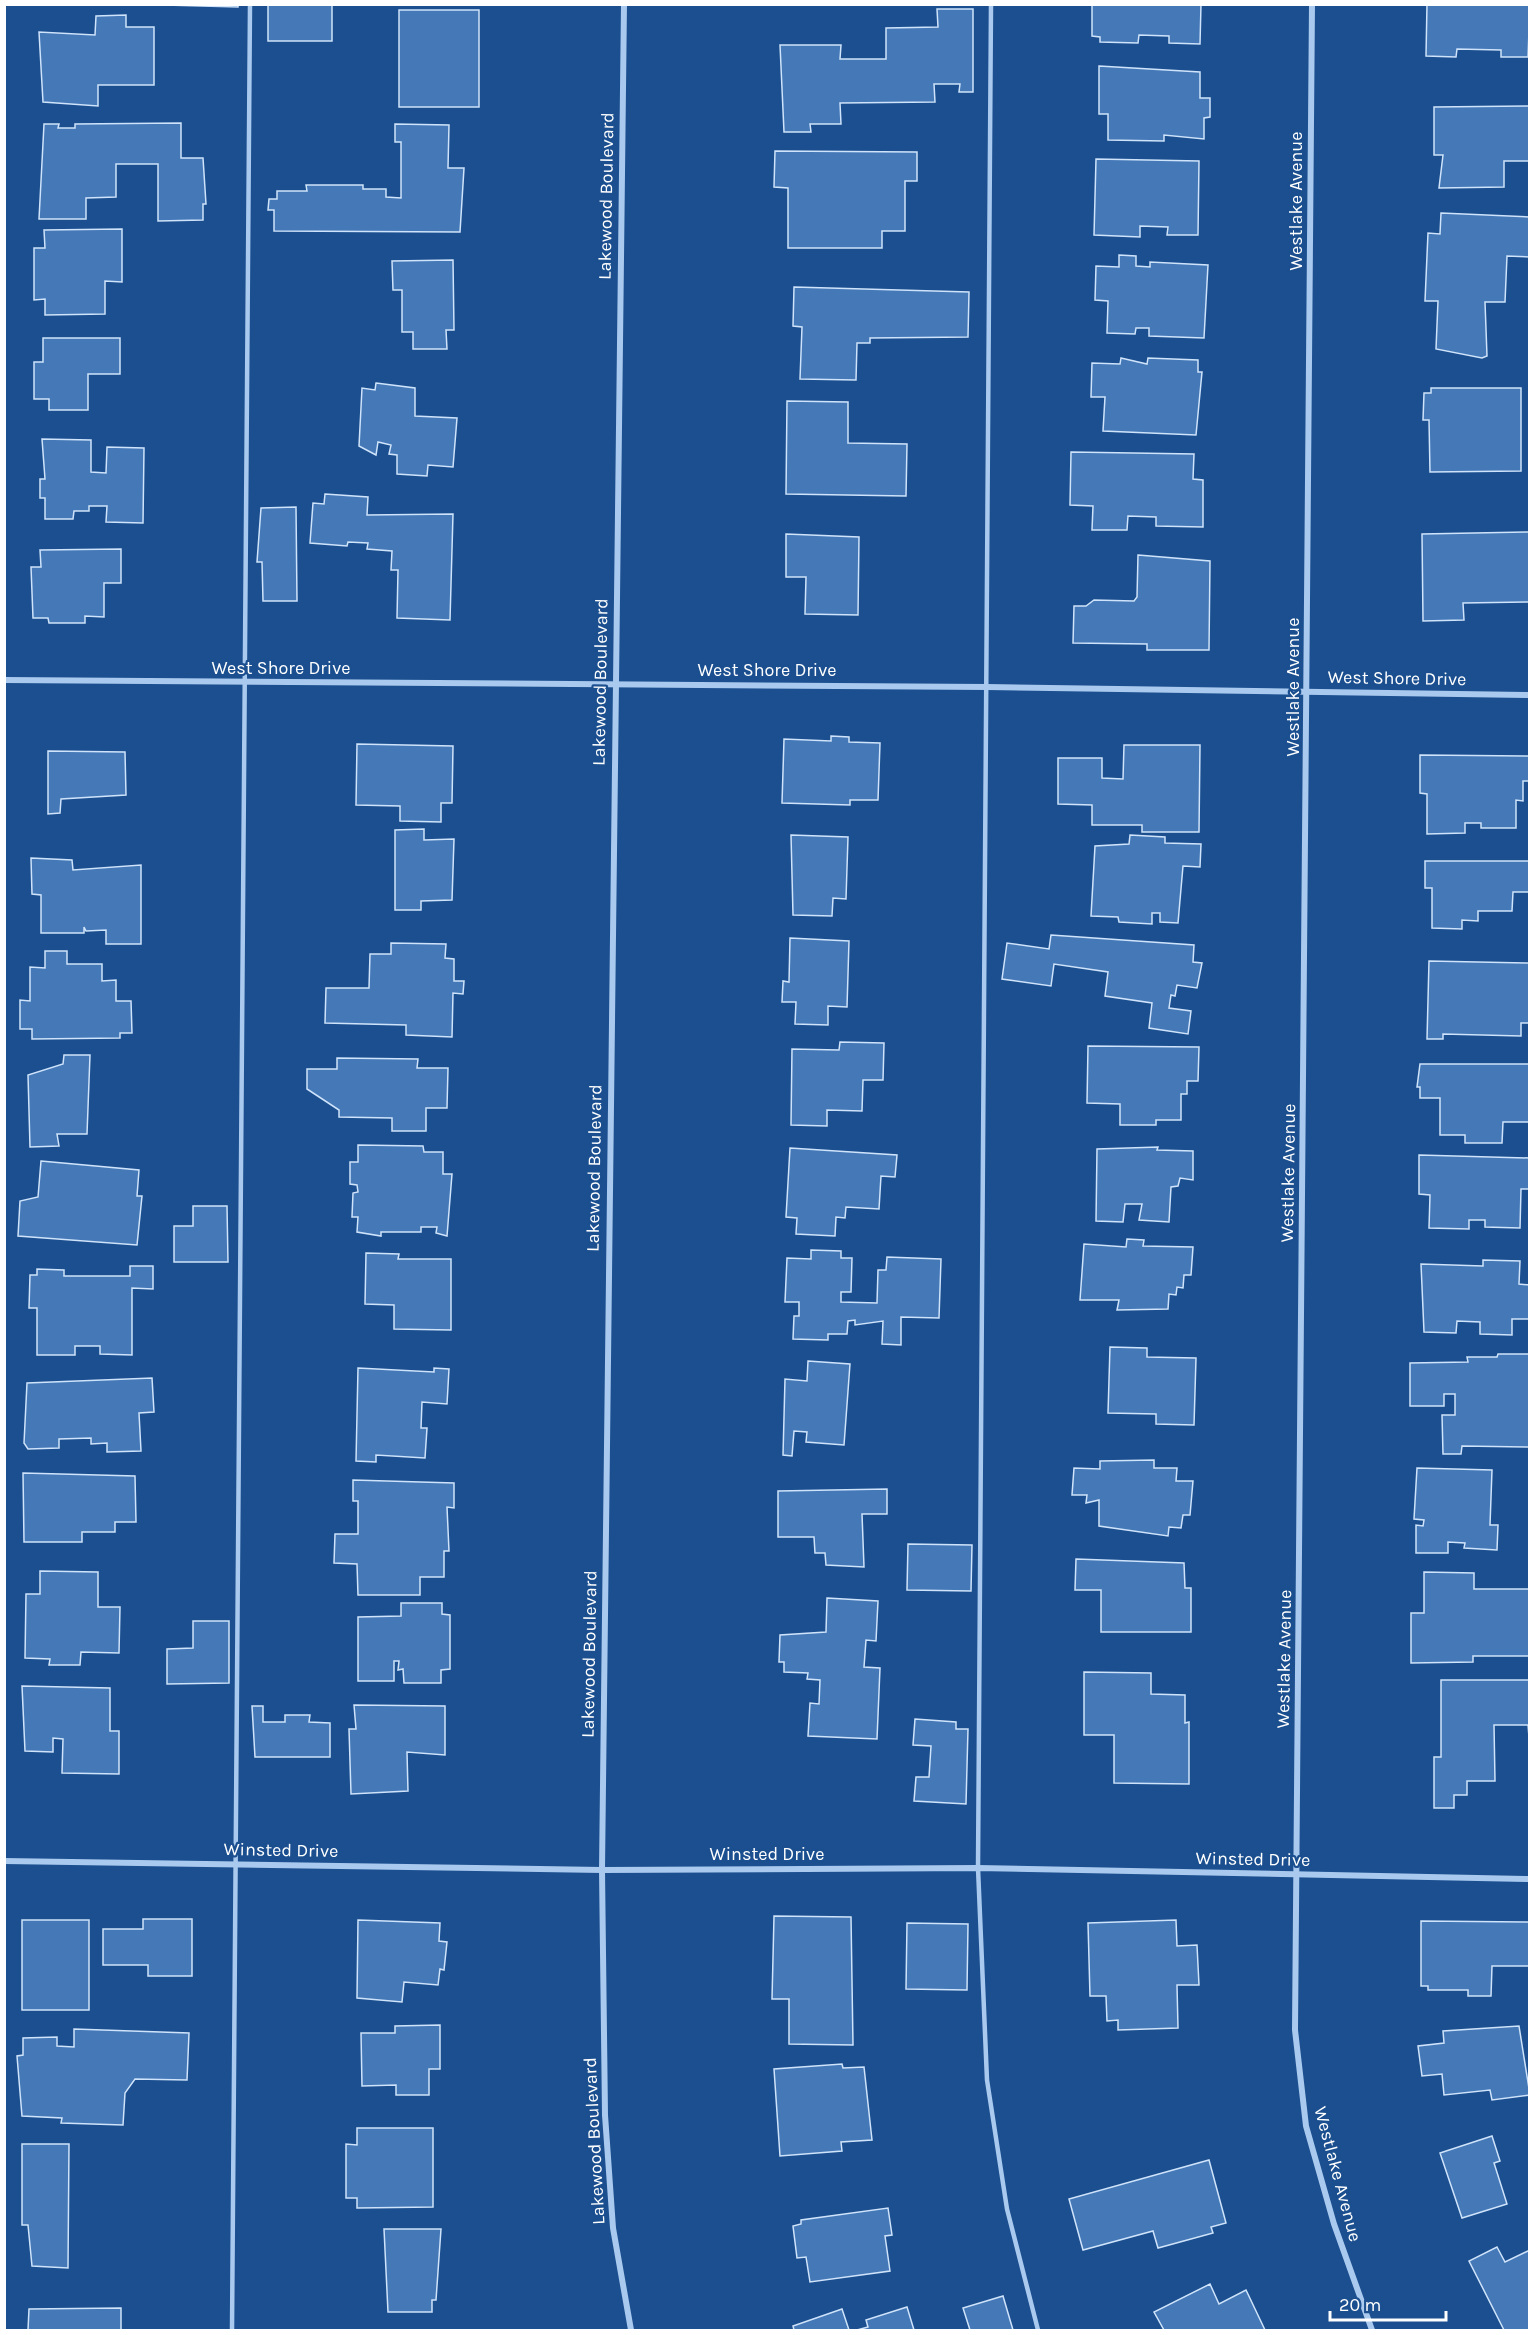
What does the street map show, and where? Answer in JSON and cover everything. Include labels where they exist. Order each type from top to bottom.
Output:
[{"type":"street","name":"Lakewood Boulevard","points":[[624,4],[602,1870],[605,2115],[613,2228],[631,2331]]},
{"type":"street","name":"Westlake Avenue","points":[[1312,4],[1296,2030],[1306,2126],[1334,2224],[1372,2331]]},
{"type":"street","name":"West Shore Drive","points":[[4,680],[987,687],[1530,695]]},
{"type":"street","name":"Winsted Drive","points":[[4,1861],[602,1870],[978,1868],[1530,1879]]},
{"type":"lane","points":[[232,2331],[250,4]]},
{"type":"lane","points":[[991,4],[978,1868],[987,2080],[1007,2209],[1038,2331]]},
{"type":"building","points":[[165,4],[238,4],[238,7],[165,5]]},
{"type":"building","points":[[268,4],[332,4],[332,41],[268,41]]},
{"type":"building","points":[[1092,4],[1201,4],[1200,44],[1169,43],[1169,36],[1139,35],[1138,43],[1100,42],[1100,37],[1092,36]]},
{"type":"building","points":[[1427,4],[1530,4],[1528,57],[1501,57],[1501,50],[1457,49],[1456,57],[1426,56]]},
{"type":"building","points":[[937,9],[973,9],[973,92],[959,92],[960,84],[934,84],[935,102],[840,103],[841,124],[810,124],[811,132],[784,132],[780,45],[841,45],[840,59],[886,59],[886,28],[938,27]]},
{"type":"building","points":[[399,10],[479,10],[479,107],[399,107]]},
{"type":"building","points":[[126,15],[126,27],[154,27],[154,85],[98,85],[98,106],[43,102],[39,32],[95,35],[96,16]]},
{"type":"building","points":[[1099,66],[1200,72],[1200,98],[1210,98],[1210,117],[1204,118],[1204,139],[1164,135],[1164,141],[1108,140],[1108,114],[1099,114]]},
{"type":"building","points":[[1530,106],[1530,161],[1504,161],[1504,187],[1439,188],[1443,155],[1434,155],[1434,107]]},
{"type":"building","points":[[181,123],[181,158],[203,158],[206,204],[203,204],[203,220],[158,221],[158,164],[116,164],[116,197],[86,198],[86,219],[39,219],[44,124],[59,124],[58,128],[75,128],[75,124]]},
{"type":"building","points":[[395,124],[449,125],[448,168],[464,168],[460,232],[274,231],[274,210],[268,210],[269,199],[277,199],[277,191],[307,191],[306,185],[363,185],[363,189],[386,189],[386,197],[401,198],[401,142],[395,142]]},
{"type":"building","points":[[775,151],[917,152],[917,181],[905,181],[905,231],[882,231],[882,248],[788,248],[788,188],[774,187]]},
{"type":"building","points":[[1096,159],[1199,161],[1198,235],[1167,235],[1168,227],[1140,226],[1140,237],[1094,235]]},
{"type":"building","points":[[1441,213],[1530,217],[1530,257],[1507,256],[1505,302],[1485,302],[1487,356],[1482,358],[1436,349],[1438,301],[1425,301],[1428,233],[1440,234]]},
{"type":"building","points":[[122,229],[122,282],[105,281],[105,314],[45,315],[45,299],[34,300],[34,248],[45,248],[44,230]]},
{"type":"building","points":[[1119,255],[1136,256],[1136,266],[1150,267],[1150,262],[1208,265],[1204,338],[1149,336],[1149,328],[1136,328],[1135,334],[1107,333],[1108,301],[1095,300],[1096,266],[1119,267]]},
{"type":"building","points":[[453,260],[454,330],[446,330],[447,349],[413,349],[413,332],[402,332],[402,290],[393,290],[392,261]]},
{"type":"building","points":[[794,287],[969,292],[968,337],[870,338],[870,343],[857,343],[856,380],[800,379],[802,327],[793,326]]},
{"type":"building","points":[[43,338],[120,338],[120,374],[88,374],[88,410],[49,410],[49,399],[34,399],[34,362],[43,362]]},
{"type":"building","points":[[1121,358],[1147,364],[1148,358],[1198,360],[1198,372],[1202,372],[1196,435],[1103,431],[1105,397],[1091,397],[1092,363],[1120,364]]},
{"type":"building","points":[[376,383],[415,388],[415,416],[457,418],[453,467],[428,465],[427,476],[397,474],[397,455],[389,454],[391,445],[378,442],[376,455],[359,446],[362,388],[375,390]]},
{"type":"building","points":[[1431,388],[1521,388],[1521,471],[1430,472],[1429,420],[1423,420],[1424,393],[1431,393]]},
{"type":"building","points":[[787,401],[848,402],[848,443],[907,444],[906,496],[786,494]]},
{"type":"building","points":[[42,439],[91,440],[91,472],[106,473],[107,447],[144,448],[143,523],[106,522],[107,506],[89,506],[89,511],[74,511],[73,519],[45,519],[45,498],[40,498],[40,479],[45,479]]},
{"type":"building","points":[[1071,452],[1194,454],[1193,479],[1203,480],[1203,527],[1156,526],[1156,517],[1128,516],[1127,530],[1092,530],[1093,506],[1070,505]]},
{"type":"building","points":[[325,494],[368,497],[367,515],[453,514],[450,620],[397,618],[398,570],[391,570],[392,551],[367,549],[368,543],[348,542],[347,546],[310,543],[313,503],[324,504]]},
{"type":"building","points":[[296,507],[297,601],[263,601],[262,562],[257,562],[261,508]]},
{"type":"building","points":[[1530,532],[1530,602],[1463,603],[1464,620],[1423,621],[1422,534]]},
{"type":"building","points":[[786,534],[859,537],[858,615],[805,614],[806,577],[786,577]]},
{"type":"building","points":[[121,549],[121,583],[104,583],[104,617],[85,616],[85,623],[49,623],[48,618],[33,618],[31,567],[41,567],[40,550]]},
{"type":"building","points":[[1138,555],[1210,561],[1209,650],[1147,650],[1147,644],[1073,643],[1074,606],[1086,606],[1094,600],[1134,601],[1137,597]]},
{"type":"building","points":[[831,736],[849,737],[849,742],[880,743],[878,800],[850,800],[850,805],[782,803],[784,739],[831,741]]},
{"type":"building","points":[[357,744],[453,746],[452,803],[441,803],[441,822],[400,821],[400,806],[356,805]]},
{"type":"building","points":[[1124,745],[1200,745],[1199,832],[1142,832],[1142,825],[1092,825],[1092,805],[1058,804],[1058,758],[1102,758],[1102,778],[1123,779]]},
{"type":"building","points":[[48,751],[125,752],[126,795],[61,799],[60,813],[48,814]]},
{"type":"building","points":[[1420,755],[1529,756],[1530,781],[1523,781],[1523,801],[1516,800],[1516,828],[1481,828],[1481,823],[1465,823],[1465,833],[1427,834],[1427,794],[1420,793]]},
{"type":"building","points":[[424,829],[424,840],[454,839],[452,900],[421,901],[421,910],[395,910],[395,830]]},
{"type":"building","points":[[791,835],[848,837],[846,899],[833,898],[832,916],[793,915]]},
{"type":"building","points":[[1130,835],[1165,837],[1165,843],[1201,844],[1200,867],[1183,866],[1178,923],[1160,922],[1160,913],[1152,913],[1152,924],[1119,922],[1118,917],[1091,916],[1095,846],[1129,844]]},
{"type":"building","points":[[31,858],[72,860],[73,870],[141,865],[141,944],[106,944],[106,930],[86,931],[84,927],[84,933],[41,933],[41,895],[32,894]]},
{"type":"building","points":[[1425,861],[1530,861],[1530,892],[1513,892],[1512,911],[1478,911],[1478,921],[1462,920],[1462,929],[1432,928],[1432,888],[1425,888]]},
{"type":"building","points":[[1051,935],[1194,945],[1193,962],[1202,963],[1197,988],[1177,985],[1175,996],[1171,995],[1169,1008],[1191,1011],[1188,1034],[1149,1028],[1152,1003],[1105,996],[1108,972],[1054,964],[1051,986],[1002,979],[1007,943],[1049,949]]},
{"type":"building","points":[[790,938],[849,941],[847,1007],[828,1006],[828,1025],[795,1024],[796,1002],[782,1002],[783,981],[789,982]]},
{"type":"building","points":[[391,943],[446,944],[445,958],[454,959],[454,981],[464,981],[463,994],[453,993],[452,1037],[406,1035],[406,1025],[325,1023],[326,988],[369,988],[370,954],[391,954]]},
{"type":"building","points":[[45,951],[67,951],[67,964],[102,964],[102,981],[116,980],[116,1001],[131,1001],[132,1033],[120,1033],[120,1038],[32,1039],[32,1029],[20,1029],[20,1000],[30,1001],[30,967],[45,968]]},
{"type":"building","points":[[1429,961],[1530,963],[1530,1023],[1521,1023],[1521,1036],[1443,1034],[1443,1039],[1427,1039]]},
{"type":"building","points":[[840,1042],[884,1043],[883,1080],[863,1080],[862,1111],[827,1110],[827,1126],[791,1125],[792,1049],[839,1050]]},
{"type":"building","points":[[1088,1046],[1199,1047],[1198,1081],[1187,1081],[1187,1094],[1181,1094],[1181,1120],[1156,1120],[1156,1125],[1120,1125],[1120,1104],[1087,1103]]},
{"type":"building","points":[[64,1055],[90,1055],[87,1134],[57,1134],[59,1146],[30,1147],[28,1075],[63,1064]]},
{"type":"building","points":[[337,1058],[418,1059],[417,1068],[448,1068],[447,1108],[426,1108],[426,1131],[392,1131],[392,1118],[339,1117],[339,1110],[307,1089],[307,1069],[337,1069]]},
{"type":"building","points":[[1420,1064],[1530,1064],[1530,1122],[1503,1122],[1502,1143],[1465,1143],[1465,1135],[1440,1135],[1440,1098],[1420,1098],[1420,1087],[1417,1087]]},
{"type":"building","points":[[358,1145],[423,1146],[424,1152],[443,1152],[443,1174],[452,1174],[447,1236],[436,1233],[437,1227],[421,1227],[421,1232],[381,1232],[381,1236],[357,1232],[358,1217],[352,1217],[353,1193],[358,1192],[357,1185],[350,1184],[350,1162],[358,1162]]},
{"type":"building","points":[[1158,1147],[1157,1150],[1193,1151],[1193,1180],[1180,1178],[1178,1186],[1171,1187],[1169,1222],[1139,1220],[1142,1204],[1125,1204],[1123,1222],[1096,1221],[1097,1149]]},
{"type":"building","points":[[790,1148],[897,1155],[895,1177],[881,1176],[879,1209],[846,1207],[845,1218],[836,1217],[835,1236],[796,1234],[797,1218],[786,1217]]},
{"type":"building","points":[[1419,1155],[1530,1158],[1530,1189],[1521,1189],[1520,1228],[1485,1227],[1485,1220],[1469,1220],[1469,1229],[1429,1228],[1430,1195],[1419,1194]]},
{"type":"building","points":[[41,1161],[139,1170],[137,1196],[142,1196],[137,1245],[18,1236],[20,1201],[38,1197]]},
{"type":"building","points":[[193,1206],[227,1206],[228,1262],[174,1262],[174,1226],[193,1226]]},
{"type":"building","points":[[1127,1239],[1144,1240],[1143,1246],[1193,1247],[1191,1275],[1184,1275],[1183,1288],[1177,1287],[1176,1295],[1169,1294],[1168,1309],[1117,1310],[1119,1300],[1080,1300],[1084,1244],[1126,1247]]},
{"type":"building","points":[[811,1250],[841,1251],[841,1258],[852,1258],[851,1292],[841,1292],[841,1302],[877,1303],[878,1270],[886,1270],[887,1257],[941,1259],[939,1318],[901,1317],[901,1345],[882,1344],[883,1321],[855,1325],[855,1320],[848,1321],[847,1334],[828,1334],[828,1340],[793,1339],[794,1316],[799,1316],[799,1302],[785,1302],[787,1258],[811,1259]]},
{"type":"building","points":[[366,1253],[399,1254],[398,1259],[451,1259],[451,1330],[394,1329],[394,1305],[365,1304]]},
{"type":"building","points":[[1483,1260],[1520,1261],[1519,1284],[1530,1285],[1529,1319],[1512,1319],[1512,1335],[1480,1334],[1480,1322],[1457,1321],[1456,1333],[1424,1332],[1421,1264],[1483,1266]]},
{"type":"building","points":[[130,1266],[153,1266],[153,1289],[132,1288],[132,1355],[100,1354],[100,1346],[75,1346],[75,1355],[37,1355],[37,1308],[29,1308],[30,1275],[37,1275],[37,1269],[64,1270],[64,1276],[130,1276]]},
{"type":"building","points":[[1110,1347],[1147,1348],[1147,1357],[1196,1358],[1194,1425],[1156,1424],[1156,1414],[1108,1413]]},
{"type":"building","points":[[1498,1354],[1530,1354],[1530,1447],[1462,1446],[1461,1454],[1443,1454],[1442,1415],[1455,1415],[1455,1394],[1444,1394],[1444,1406],[1410,1406],[1410,1363],[1468,1362],[1467,1357],[1497,1357]]},
{"type":"building","points":[[808,1361],[850,1364],[844,1445],[806,1442],[807,1432],[794,1431],[792,1456],[783,1455],[785,1379],[807,1381]]},
{"type":"building","points":[[358,1368],[434,1372],[434,1368],[449,1369],[447,1404],[422,1402],[421,1428],[427,1428],[425,1458],[376,1455],[376,1462],[356,1461]]},
{"type":"building","points":[[152,1378],[154,1412],[139,1413],[141,1451],[107,1452],[107,1443],[91,1444],[91,1438],[59,1439],[59,1448],[28,1449],[24,1443],[27,1383]]},
{"type":"building","points":[[1154,1460],[1154,1468],[1177,1468],[1176,1481],[1193,1481],[1190,1515],[1183,1515],[1181,1528],[1169,1527],[1168,1536],[1099,1526],[1099,1500],[1086,1503],[1087,1495],[1072,1495],[1074,1468],[1100,1469],[1100,1461]]},
{"type":"building","points":[[1417,1468],[1492,1470],[1490,1525],[1498,1525],[1497,1550],[1464,1548],[1465,1543],[1448,1542],[1448,1553],[1416,1553],[1416,1525],[1423,1526],[1424,1520],[1414,1519]]},
{"type":"building","points":[[23,1473],[135,1476],[136,1522],[115,1522],[115,1532],[82,1532],[82,1542],[24,1542]]},
{"type":"building","points":[[353,1480],[454,1483],[454,1508],[447,1507],[449,1551],[444,1551],[444,1577],[420,1577],[420,1595],[358,1595],[357,1564],[334,1563],[335,1534],[358,1534],[358,1501],[353,1501]]},
{"type":"building","points":[[887,1489],[887,1514],[862,1514],[864,1567],[826,1565],[825,1553],[815,1553],[814,1537],[778,1537],[778,1491]]},
{"type":"building","points":[[908,1544],[972,1545],[971,1591],[907,1590]]},
{"type":"building","points":[[1076,1559],[1184,1563],[1185,1588],[1191,1588],[1191,1632],[1101,1632],[1101,1590],[1075,1590]]},
{"type":"building","points":[[40,1571],[98,1572],[98,1607],[120,1607],[119,1653],[81,1652],[80,1665],[49,1665],[50,1659],[25,1658],[26,1594],[40,1594]]},
{"type":"building","points":[[1424,1572],[1474,1573],[1474,1589],[1530,1589],[1530,1656],[1473,1656],[1473,1662],[1411,1663],[1411,1613],[1424,1613]]},
{"type":"building","points":[[827,1598],[878,1601],[876,1641],[866,1640],[864,1667],[880,1668],[877,1739],[808,1736],[810,1703],[819,1704],[820,1680],[807,1679],[808,1673],[784,1672],[784,1662],[779,1662],[780,1635],[826,1632]]},
{"type":"building","points":[[401,1603],[442,1603],[442,1614],[450,1615],[450,1669],[441,1670],[441,1683],[404,1683],[403,1669],[398,1670],[399,1661],[394,1661],[394,1681],[358,1681],[358,1617],[401,1616]]},
{"type":"building","points":[[193,1621],[229,1621],[229,1683],[167,1684],[167,1649],[193,1648]]},
{"type":"building","points":[[1084,1672],[1151,1673],[1151,1694],[1185,1695],[1185,1723],[1189,1722],[1189,1784],[1114,1783],[1114,1735],[1084,1735]]},
{"type":"building","points":[[1441,1680],[1530,1680],[1530,1750],[1528,1725],[1494,1725],[1495,1781],[1467,1781],[1467,1795],[1454,1795],[1454,1808],[1434,1808],[1434,1757],[1441,1757]]},
{"type":"building","points":[[22,1686],[110,1688],[110,1731],[119,1731],[119,1774],[62,1773],[63,1739],[53,1738],[53,1752],[25,1751]]},
{"type":"building","points":[[354,1705],[445,1706],[445,1755],[407,1752],[408,1791],[351,1794],[349,1729],[356,1729]]},
{"type":"building","points":[[252,1706],[263,1706],[263,1722],[285,1722],[285,1715],[310,1715],[309,1722],[330,1723],[330,1757],[255,1757]]},
{"type":"building","points":[[915,1719],[956,1722],[956,1729],[968,1729],[966,1804],[914,1801],[916,1777],[929,1777],[931,1746],[913,1745]]},
{"type":"building","points":[[774,1916],[851,1917],[853,2045],[789,2044],[789,1999],[772,1999]]},
{"type":"building","points":[[143,1919],[192,1919],[192,1976],[148,1976],[148,1965],[103,1965],[103,1929],[143,1929]]},
{"type":"building","points":[[22,1920],[89,1920],[89,2010],[22,2010]]},
{"type":"building","points":[[358,1920],[440,1923],[439,1941],[447,1942],[444,1970],[440,1969],[438,1985],[404,1982],[402,2002],[357,1998]]},
{"type":"building","points":[[1176,1920],[1177,1946],[1197,1945],[1199,1985],[1177,1985],[1178,2028],[1118,2030],[1118,2020],[1107,2021],[1106,1996],[1090,1996],[1088,1923]]},
{"type":"building","points":[[1421,1921],[1530,1922],[1530,1966],[1492,1966],[1491,1996],[1468,1996],[1468,1990],[1428,1990],[1428,1986],[1421,1986]]},
{"type":"building","points":[[907,1923],[968,1924],[967,1990],[906,1989]]},
{"type":"building","points":[[440,2025],[440,2069],[429,2069],[429,2095],[396,2095],[396,2085],[362,2086],[361,2033],[395,2033],[395,2026]]},
{"type":"building","points":[[1519,2026],[1530,2095],[1492,2100],[1490,2090],[1444,2095],[1442,2074],[1422,2076],[1418,2046],[1444,2043],[1443,2031]]},
{"type":"building","points":[[74,2029],[189,2033],[187,2080],[135,2079],[125,2093],[123,2125],[61,2123],[62,2118],[22,2116],[17,2056],[23,2055],[23,2038],[57,2037],[57,2046],[74,2047]]},
{"type":"building","points":[[842,2064],[843,2068],[864,2067],[872,2140],[841,2142],[842,2151],[780,2156],[774,2069]]},
{"type":"building","points":[[357,2128],[433,2128],[433,2207],[357,2208],[357,2198],[346,2198],[346,2144],[357,2145]]},
{"type":"building","points":[[1492,2136],[1500,2161],[1494,2163],[1507,2204],[1462,2218],[1440,2153]]},
{"type":"building","points":[[22,2144],[69,2144],[68,2268],[32,2266],[28,2225],[22,2225]]},
{"type":"building","points":[[1209,2160],[1226,2223],[1211,2227],[1213,2233],[1158,2248],[1153,2231],[1083,2250],[1069,2199]]},
{"type":"building","points":[[888,2208],[892,2235],[885,2236],[890,2271],[810,2282],[806,2257],[797,2258],[793,2226],[801,2224],[801,2220]]},
{"type":"building","points":[[384,2229],[441,2229],[436,2300],[432,2300],[432,2312],[388,2312]]},
{"type":"building","points":[[1497,2247],[1505,2262],[1530,2250],[1530,2330],[1504,2330],[1469,2261]]},
{"type":"building","points":[[1210,2284],[1219,2304],[1246,2290],[1265,2330],[1164,2330],[1154,2312]]},
{"type":"building","points":[[1003,2296],[1013,2330],[970,2330],[963,2308]]},
{"type":"building","points":[[907,2307],[914,2330],[857,2330],[868,2327],[866,2320]]},
{"type":"building","points":[[121,2308],[121,2330],[28,2330],[29,2309]]},
{"type":"building","points":[[842,2309],[849,2330],[794,2330],[793,2326]]}]
